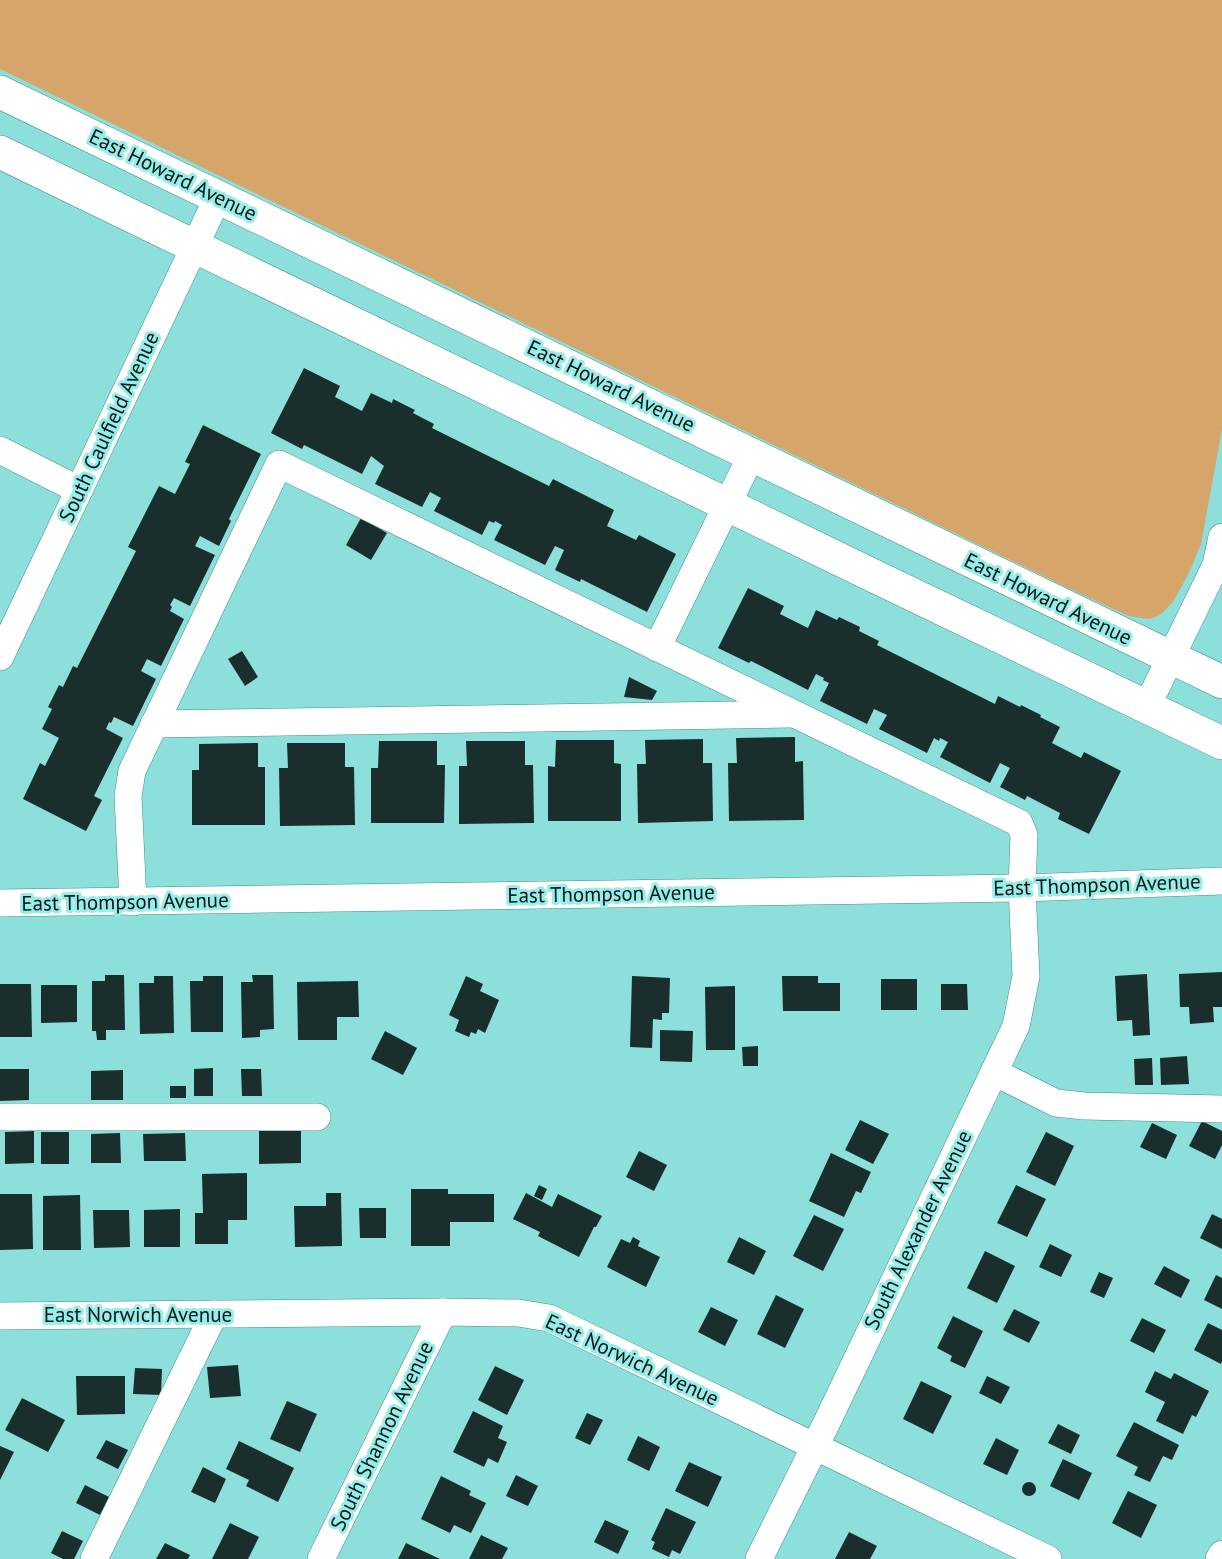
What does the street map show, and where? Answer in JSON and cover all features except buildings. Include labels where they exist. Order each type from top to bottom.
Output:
[{"type":"main road","name":"East Howard Avenue","points":[[0,92],[1222,682]]},
{"type":"main road","points":[[0,152],[1222,743]]},
{"type":"street","name":"South Caulfield Avenue","points":[[0,657],[218,197]]},
{"type":"street","points":[[0,450],[79,490]]},
{"type":"street","points":[[657,648],[753,454]]},
{"type":"street","points":[[134,902],[128,796],[132,771],[279,464],[794,714]]},
{"type":"street","points":[[1147,706],[1216,565],[1222,537]]},
{"type":"street","points":[[154,724],[794,714]]},
{"type":"street","name":"South Alexander Avenue","points":[[759,1559],[1016,1026],[1026,976],[1022,888],[1024,835],[1019,823],[794,714]]},
{"type":"street","name":"East Thompson Avenue","points":[[0,903],[1022,888],[1222,881]]},
{"type":"street","points":[[994,1072],[1056,1103],[1084,1106],[1222,1109]]},
{"type":"street","points":[[0,1117],[317,1117]]},
{"type":"street","name":"East Norwich Avenue","points":[[0,1316],[443,1312],[518,1313],[549,1318],[1048,1559]]},
{"type":"street","name":"South Shannon Avenue","points":[[321,1559],[443,1312]]},
{"type":"street","points":[[94,1559],[214,1314]]},
{"type":"street","points":[[1219,1559],[1222,1554]]},
{"type":"shaded area","points":[[0,0],[1222,0],[1222,429],[1201,544],[1189,573],[1173,602],[1160,615],[1150,619],[1129,616],[1068,588],[0,69]]}]
